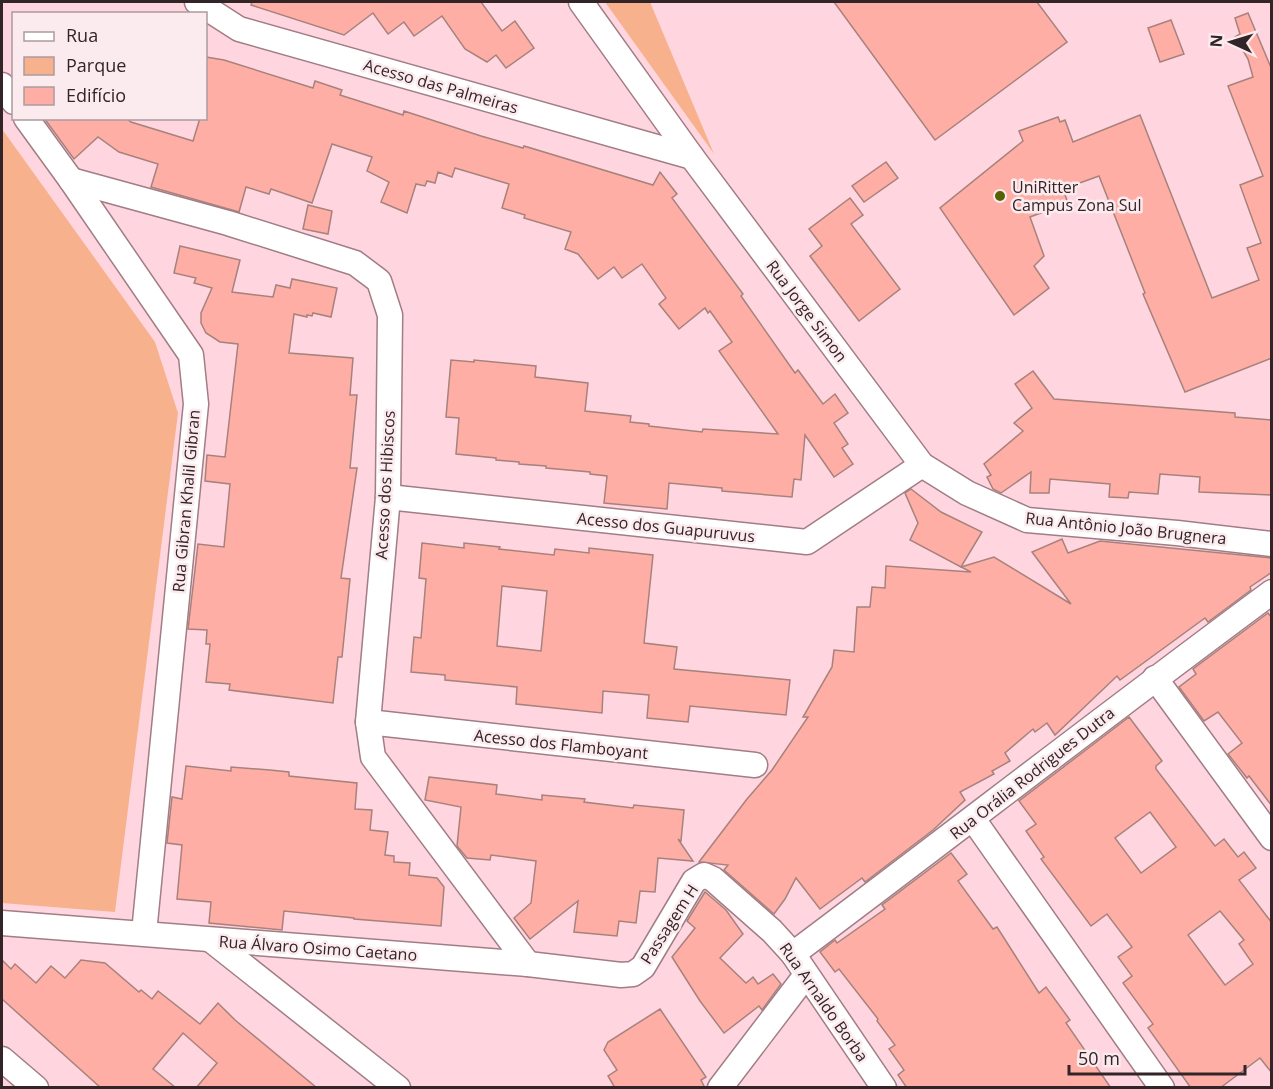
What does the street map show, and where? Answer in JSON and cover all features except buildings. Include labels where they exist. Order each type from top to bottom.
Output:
[{"type":"street","name":"Acesso das Palmeiras","points":[[197,2],[239,29],[692,157]]},
{"type":"street","name":"Rua Jorge Simon","points":[[580,2],[692,157],[922,465]]},
{"type":"street","points":[[2,85],[12,99]]},
{"type":"street","name":"Rua Gibran Khalil Gibran","points":[[27,120],[191,355],[196,404],[144,933]]},
{"type":"street","name":"Acesso dos Hibiscos","points":[[71,180],[228,223],[355,263],[379,281],[390,315],[388,497],[368,722],[373,757],[528,964]]},
{"type":"street","name":"Acesso dos Guapuruvus","points":[[388,497],[807,542],[922,465]]},
{"type":"street","name":"Rua Antônio João Brugnera","points":[[922,465],[968,493],[1027,520],[1272,544]]},
{"type":"street","name":"Rua Orália Rodrigues Dutra","points":[[793,954],[1155,678],[1272,592]]},
{"type":"street","points":[[1155,678],[1272,838]]},
{"type":"street","name":"Acesso dos Flamboyant","points":[[368,722],[755,765]]},
{"type":"street","points":[[973,819],[1162,1088]]},
{"type":"street","name":"Rua Arnaldo Borba","points":[[704,875],[713,879],[772,931],[793,954],[884,1088]]},
{"type":"street","name":"Passagem H","points":[[633,974],[643,967],[694,881],[704,875]]},
{"type":"street","name":"Rua Álvaro Osimo Caetano","points":[[2,923],[528,964],[621,975],[633,974]]},
{"type":"street","points":[[211,940],[398,1088]]},
{"type":"street","points":[[720,1088],[806,975]]},
{"type":"street","points":[[2,1059],[36,1088]]},
{"type":"green space","points":[[605,2],[650,2],[714,154]]},
{"type":"green space","points":[[2,129],[155,342],[178,413],[115,912],[2,903]]},
{"type":"place","name":"UniRitter Campus Zona Sul","points":[[1000,196]]}]
